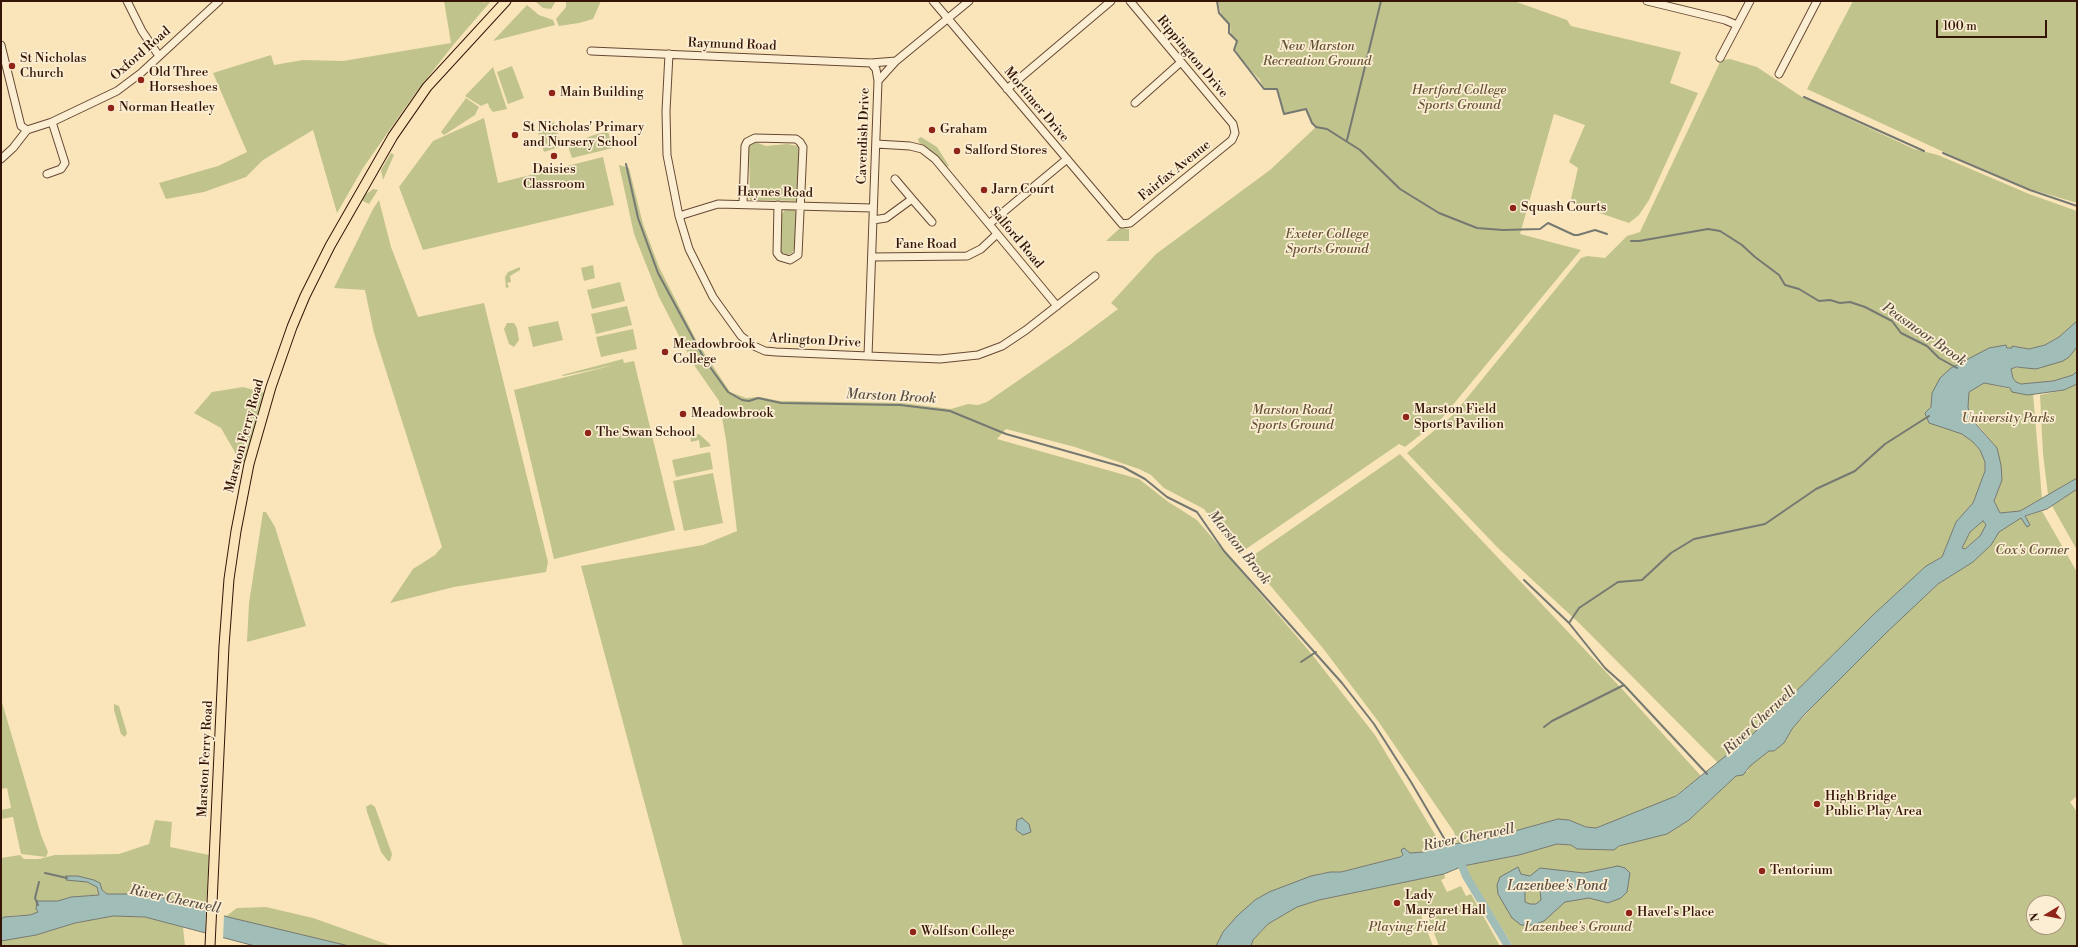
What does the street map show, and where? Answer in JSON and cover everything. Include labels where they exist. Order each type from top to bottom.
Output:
[{"type":"main road","name":"Marston Ferry Road","points":[[210,942],[224,646],[229,579],[236,530],[249,464],[271,387],[292,327],[305,296],[330,246],[393,136],[427,88],[506,1]]},
{"type":"street","points":[[127,1],[142,31],[159,56]]},
{"type":"street","name":"Oxford Road","points":[[27,130],[52,122],[117,91],[141,73],[218,1]]},
{"type":"street","name":"Mortimer Drive","points":[[933,1],[1122,224]]},
{"type":"street","points":[[896,61],[969,1]]},
{"type":"street","points":[[1007,89],[1111,1]]},
{"type":"street","name":"Rippington Drive","points":[[1130,1],[1235,129]]},
{"type":"street","points":[[1647,1],[1658,2],[1725,20],[1737,25]]},
{"type":"street","points":[[1720,58],[1750,1]]},
{"type":"street","points":[[1779,74],[1817,1]]},
{"type":"street","points":[[1,45],[21,126],[27,130],[13,148],[1,159]]},
{"type":"street","name":"Raymund Road","points":[[591,51],[872,63],[896,61]]},
{"type":"street","name":"Arlington Drive","points":[[669,54],[666,111],[667,155],[679,216],[689,249],[713,297],[741,336],[754,346],[765,351],[776,352],[868,356],[940,358],[978,355],[1002,346],[1026,330],[1095,276]]},
{"type":"street","name":"Cavendish Drive","points":[[868,356],[878,81],[896,61]]},
{"type":"street","points":[[1135,103],[1181,62]]},
{"type":"street","points":[[872,63],[876,69],[878,81]]},
{"type":"street","points":[[47,174],[61,168],[65,163],[52,122]]},
{"type":"street","name":"Fairfax Avenue","points":[[1122,224],[1130,223],[1232,140],[1235,129]]},
{"type":"street","points":[[743,204],[745,146],[747,142],[755,138],[796,139],[803,147],[798,255],[790,260],[780,257],[777,253],[778,205]]},
{"type":"street","name":"Salford Road","points":[[876,144],[910,146],[922,149],[935,159],[1057,306]]},
{"type":"street","points":[[989,224],[1067,159]]},
{"type":"street","points":[[894,179],[932,222]]},
{"type":"street","points":[[873,220],[886,218],[912,199]]},
{"type":"street","name":"Haynes Road","points":[[679,216],[718,204],[873,208]]},
{"type":"street","name":"Fane Road","points":[[872,257],[967,256],[981,249],[997,234]]},
{"type":"green space","points":[[444,1],[482,1],[484,3],[485,1],[491,1],[454,44],[414,95],[363,168],[337,213],[313,130],[263,160],[246,177],[204,192],[166,199],[159,183],[218,166],[247,152],[213,73],[271,55],[274,65],[303,60],[343,61],[451,43]]},
{"type":"green space","points":[[535,1],[556,1],[551,9],[543,8]]},
{"type":"green space","points":[[566,1],[601,1],[593,19],[559,26],[556,19],[566,7]]},
{"type":"green space","points":[[1218,1],[1514,1],[1567,20],[1571,26],[1681,52],[1670,83],[1698,93],[1649,200],[1639,215],[1629,223],[1570,203],[1578,168],[1569,162],[1585,125],[1554,114],[1520,234],[1581,250],[1442,418],[1405,447],[1399,444],[1246,549],[1224,537],[1204,509],[1164,488],[1151,475],[1139,469],[1075,447],[1006,429],[997,439],[1139,479],[1167,501],[1197,520],[1310,652],[1375,735],[1442,846],[1423,852],[1410,854],[1406,849],[1400,857],[1341,872],[1322,873],[1269,892],[1255,900],[1223,932],[1216,946],[683,946],[581,566],[703,545],[737,531],[726,440],[719,401],[694,365],[659,297],[634,234],[619,165],[629,168],[643,224],[659,267],[697,342],[730,392],[746,398],[760,397],[780,401],[902,403],[951,409],[968,404],[978,405],[987,402],[1071,344],[1118,309],[1111,303],[1156,254],[1270,170],[1316,127],[1312,123],[1306,109],[1284,114],[1277,89],[1264,89],[1260,80],[1240,59],[1235,49],[1237,40],[1231,35],[1230,25],[1221,14]]},
{"type":"green space","points":[[1853,1],[2077,1],[2077,203],[2030,189],[1948,154],[1807,89]]},
{"type":"green space","points":[[527,5],[539,15],[553,20],[555,25],[493,41]]},
{"type":"green space","points":[[1730,59],[1757,67],[1802,97],[1914,149],[1938,155],[2029,194],[2077,211],[2077,321],[2059,337],[2045,345],[2029,349],[2012,346],[2012,348],[2007,348],[2006,345],[1968,359],[1951,368],[1932,393],[1931,407],[1925,413],[1929,423],[1962,434],[1973,442],[1980,450],[1985,462],[1985,471],[1973,503],[1956,522],[1942,557],[1926,566],[1874,614],[1754,733],[1718,763],[1579,623],[1498,548],[1407,453],[1453,415],[1581,258],[1587,256],[1605,258],[1627,236],[1640,232],[1721,60]]},
{"type":"green space","points":[[512,66],[524,98],[508,104],[497,72]]},
{"type":"green space","points":[[493,67],[507,109],[493,112],[488,103],[481,106],[465,96]]},
{"type":"green space","points":[[466,98],[479,107],[475,115],[444,135],[441,132]]},
{"type":"green space","points":[[484,118],[498,183],[603,157],[614,205],[423,250],[399,187],[433,141]]},
{"type":"green space","points":[[554,122],[562,146],[544,152],[537,129]]},
{"type":"green space","points":[[608,131],[613,148],[572,158],[568,146],[591,136]]},
{"type":"green space","points":[[921,137],[937,147],[949,166],[945,167],[930,150],[919,143],[918,139]]},
{"type":"green space","points":[[752,141],[766,146],[787,144],[798,146],[800,151],[799,201],[750,200],[749,144]]},
{"type":"green space","points":[[391,153],[394,155],[383,180],[381,170]]},
{"type":"green space","points":[[373,189],[378,190],[369,204],[363,201],[362,199],[365,195]]},
{"type":"green space","points":[[379,200],[391,247],[418,317],[484,303],[548,562],[546,572],[454,587],[390,603],[413,569],[435,555],[442,547],[374,333],[365,290],[334,288],[373,209]]},
{"type":"green space","points":[[785,210],[795,210],[797,214],[795,248],[792,253],[788,255],[781,252],[780,247],[782,214]]},
{"type":"green space","points":[[1120,228],[1129,229],[1129,241],[1106,241]]},
{"type":"green space","points":[[593,265],[595,278],[584,281],[581,268]]},
{"type":"green space","points":[[520,267],[520,270],[510,276],[511,282],[507,283],[509,287],[506,288],[505,277],[508,272]]},
{"type":"green space","points":[[620,282],[625,301],[592,309],[587,290]]},
{"type":"green space","points":[[627,306],[632,325],[596,334],[591,314]]},
{"type":"green space","points":[[558,321],[563,340],[533,347],[528,327]]},
{"type":"green space","points":[[507,323],[514,323],[517,328],[519,340],[514,347],[509,344],[504,329]]},
{"type":"green space","points":[[633,329],[637,349],[601,357],[596,337]]},
{"type":"green space","name":"University Parks","points":[[2077,347],[2077,371],[2073,375],[2053,381],[2021,384],[2016,382],[2013,378],[2011,368],[2039,368],[2069,357]]},
{"type":"green space","points":[[623,359],[624,363],[634,361],[675,530],[554,559],[514,390],[614,365],[562,375]]},
{"type":"green space","name":"University Parks","points":[[1984,383],[2033,394],[2042,498],[2020,511],[2000,513],[1994,501],[1998,489],[1997,448],[1970,415],[1968,407],[1969,392]]},
{"type":"green space","points":[[2077,384],[2077,478],[2048,495],[2043,454],[2040,395],[2064,390]]},
{"type":"green space","points":[[243,387],[266,393],[246,462],[240,461],[221,428],[194,413],[212,392]]},
{"type":"green space","points":[[699,434],[711,446],[700,448],[699,440],[691,442],[690,436]]},
{"type":"green space","points":[[710,452],[713,469],[676,477],[672,460]]},
{"type":"green space","points":[[1400,454],[1623,690],[1701,776],[1671,799],[1596,828],[1586,827],[1569,820],[1558,819],[1486,839],[1457,843],[1454,832],[1378,721],[1322,647],[1248,559]]},
{"type":"green space","points":[[713,473],[723,523],[684,531],[673,481]]},
{"type":"green space","points":[[2077,489],[2077,550],[2052,506]]},
{"type":"green space","points":[[2042,511],[2077,572],[2077,796],[2070,802],[2077,812],[2077,946],[1513,946],[1463,866],[1519,855],[1557,844],[1571,845],[1577,849],[1612,849],[1635,841],[1667,834],[1689,820],[1736,776],[1748,771],[1749,766],[1769,751],[1774,751],[1784,743],[1792,729],[1833,685],[1908,611],[1938,584],[1973,562],[1991,545],[1999,532],[2021,518]]},
{"type":"green space","points":[[263,512],[266,512],[275,527],[306,626],[247,642],[249,603]]},
{"type":"green space","points":[[1983,521],[1986,525],[1980,536],[1965,549],[1962,548],[1970,532]]},
{"type":"green space","points":[[1,699],[41,835],[48,852],[46,857],[21,854],[13,817],[1,819],[1,810],[11,808],[7,788],[1,789]]},
{"type":"green space","points":[[114,704],[119,706],[127,733],[125,737],[121,734],[114,710]]},
{"type":"green space","points":[[371,804],[375,807],[392,854],[390,861],[388,861],[381,852],[367,812],[366,807]]},
{"type":"green space","points":[[155,820],[172,822],[170,847],[209,855],[206,910],[151,894],[107,894],[97,887],[99,895],[71,897],[58,901],[37,901],[38,912],[30,915],[9,916],[1,919],[1,858],[20,855],[24,859],[39,859],[55,855],[119,854],[149,844]],"holes":[[[66,876],[78,876],[86,881],[66,879]]]},
{"type":"green space","name":"Lady Margaret Hall","points":[[1444,874],[1445,878],[1441,880],[1447,892],[1461,886],[1466,896],[1471,894],[1500,946],[1439,946],[1426,912],[1421,915],[1433,946],[1251,946],[1253,940],[1268,924],[1297,907],[1319,900]]},
{"type":"green space","points":[[266,907],[313,918],[392,946],[349,946],[225,917],[237,908]]},
{"type":"green space","points":[[113,916],[145,917],[183,927],[185,946],[1,946],[1,941],[36,935],[75,923]]},
{"type":"water","points":[[2077,321],[2077,347],[2069,357],[2063,361],[2036,369],[2016,367],[2011,369],[2013,378],[2016,382],[2021,384],[2053,381],[2073,375],[2077,371],[2077,384],[2064,390],[2028,395],[2012,392],[2010,388],[1984,383],[1969,392],[1968,407],[1970,415],[1975,423],[1997,448],[2001,465],[2002,480],[1994,501],[2000,513],[2020,511],[2077,478],[2077,489],[2047,509],[2025,516],[2030,525],[2027,527],[2021,518],[1999,532],[1991,545],[1973,562],[1938,584],[1886,633],[1804,715],[1792,729],[1784,743],[1774,751],[1769,751],[1750,766],[1743,775],[1736,776],[1689,820],[1667,834],[1619,846],[1614,850],[1577,849],[1571,845],[1557,844],[1519,855],[1463,866],[1444,874],[1319,900],[1297,907],[1268,924],[1253,940],[1251,946],[1216,946],[1223,932],[1237,916],[1255,900],[1269,892],[1311,876],[1330,872],[1341,872],[1400,857],[1403,855],[1401,850],[1404,848],[1410,853],[1423,852],[1449,842],[1453,844],[1486,839],[1558,819],[1569,820],[1586,827],[1596,828],[1676,796],[1754,733],[1874,614],[1926,566],[1942,557],[1956,522],[1973,503],[1985,471],[1985,462],[1980,450],[1973,442],[1962,434],[1929,423],[1925,413],[1931,407],[1932,393],[1940,378],[1951,368],[1989,348],[2006,345],[2007,348],[2012,348],[2012,346],[2029,349],[2045,345],[2059,337]],"holes":[[[1983,521],[1986,525],[1980,536],[1965,549],[1962,548],[1970,532]]]},
{"type":"water","points":[[1022,818],[1029,824],[1031,832],[1023,835],[1016,830],[1017,820]]},
{"type":"water","name":"Lazenbee's Pond","points":[[1618,866],[1625,868],[1630,873],[1627,892],[1621,898],[1608,903],[1589,898],[1565,902],[1544,921],[1533,925],[1521,925],[1512,918],[1498,894],[1497,885],[1500,877],[1518,867],[1521,874],[1530,876],[1540,868],[1584,873]],"holes":[[[1529,884],[1534,885],[1540,890],[1541,900],[1536,904],[1530,904],[1525,902],[1525,889]]]},
{"type":"water","points":[[66,876],[78,876],[94,880],[100,883],[102,890],[107,894],[151,894],[228,917],[349,946],[255,946],[145,917],[113,916],[75,923],[36,935],[1,941],[1,919],[4,917],[30,915],[38,912],[36,909],[37,901],[58,901],[71,897],[99,895],[97,887],[87,882],[66,880]]},
{"type":"pier","points":[[206,908],[224,914],[223,940],[205,935]]},
{"type":"waterway","name":"Peasmoor Brook","points":[[1217,1],[1219,13],[1229,24],[1229,33],[1237,41],[1234,50],[1264,89],[1277,89],[1284,114],[1306,109],[1312,123],[1316,127],[1327,129],[1360,150],[1400,189],[1439,213],[1477,228],[1503,230],[1540,229],[1548,223],[1574,235],[1595,230],[1607,234]]},
{"type":"waterway","points":[[1347,140],[1381,1]]},
{"type":"waterway","points":[[1804,97],[1924,151]]},
{"type":"waterway","points":[[1943,153],[2030,190],[2077,206]]},
{"type":"waterway","name":"Marston Brook","points":[[626,164],[638,218],[658,273],[705,360],[728,392],[742,400],[749,401],[758,398],[781,403],[900,405],[950,411],[1006,434],[1123,467],[1145,479],[1167,497],[1197,512],[1224,551],[1342,683],[1374,724],[1411,782],[1448,845]]},
{"type":"waterway","name":"Peasmoor Brook","points":[[1631,241],[1639,241],[1708,229],[1720,231],[1742,245],[1779,275],[1785,285],[1799,289],[1819,301],[1830,300],[1840,303],[1850,302],[1865,307],[1892,321],[1901,333],[1927,346],[1939,358],[1957,368]]},
{"type":"waterway","points":[[1569,623],[1579,608],[1618,582],[1642,580],[1671,553],[1694,539],[1765,524],[1816,489],[1855,471],[1885,444],[1929,416]]},
{"type":"waterway","points":[[1524,580],[1569,623],[1605,668],[1624,685],[1707,774]]},
{"type":"waterway","name":"Marston Brook","points":[[1301,662],[1316,652]]},
{"type":"waterway","points":[[1544,727],[1552,721],[1624,685]]},
{"type":"waterway","points":[[1459,858],[1466,876],[1508,946]]},
{"type":"waterway","points":[[45,873],[67,878]]},
{"type":"waterway","points":[[38,905],[35,898],[39,882]]},
{"type":"place","name":"St Nicholas Church","points":[[12,66]]},
{"type":"place","name":"Old Three Horseshoes","points":[[141,80]]},
{"type":"place","name":"Main Building","points":[[552,93]]},
{"type":"place","name":"Norman Heatley","points":[[111,108]]},
{"type":"place","name":"Graham","points":[[932,130]]},
{"type":"place","name":"St Nicholas' Primary and Nursery School","points":[[515,135]]},
{"type":"place","name":"Salford Stores","points":[[957,151]]},
{"type":"place","name":"Daisies Classroom","points":[[554,156]]},
{"type":"place","name":"Jarn Court","points":[[984,190]]},
{"type":"place","name":"Squash Courts","points":[[1513,208]]},
{"type":"place","name":"Meadowbrook College","points":[[665,352]]},
{"type":"place","name":"Meadowbrook","points":[[683,414]]},
{"type":"place","name":"Marston Field Sports Pavilion","points":[[1406,417]]},
{"type":"place","name":"The Swan School","points":[[588,433]]},
{"type":"place","name":"High Bridge Public Play Area","points":[[1817,804]]},
{"type":"place","name":"Tentorium","points":[[1762,871]]},
{"type":"place","name":"Lady Margaret Hall","points":[[1397,903]]},
{"type":"place","name":"Havel's Place","points":[[1629,913]]},
{"type":"place","name":"Wolfson College","points":[[913,932]]},
{"type":"park label","name":"New Marston Recreation Ground","points":[[1317,54]]},
{"type":"park label","name":"Hertford College Sports Ground","points":[[1459,98]]},
{"type":"park label","name":"Exeter College Sports Ground","points":[[1327,242]]},
{"type":"park label","name":"Marston Road Sports Ground","points":[[1292,418]]},
{"type":"park label","name":"Cox's Corner","points":[[2032,551]]},
{"type":"park label","name":"Playing Field","points":[[1407,928]]},
{"type":"park label","name":"Lazenbee's Ground","points":[[1578,928]]},
{"type":"water label","name":"River Cherwell","points":[[1760,721]]},
{"type":"water label","name":"River Cherwell","points":[[1469,838]]},
{"type":"water label","name":"River Cherwell","points":[[175,900]]}]
